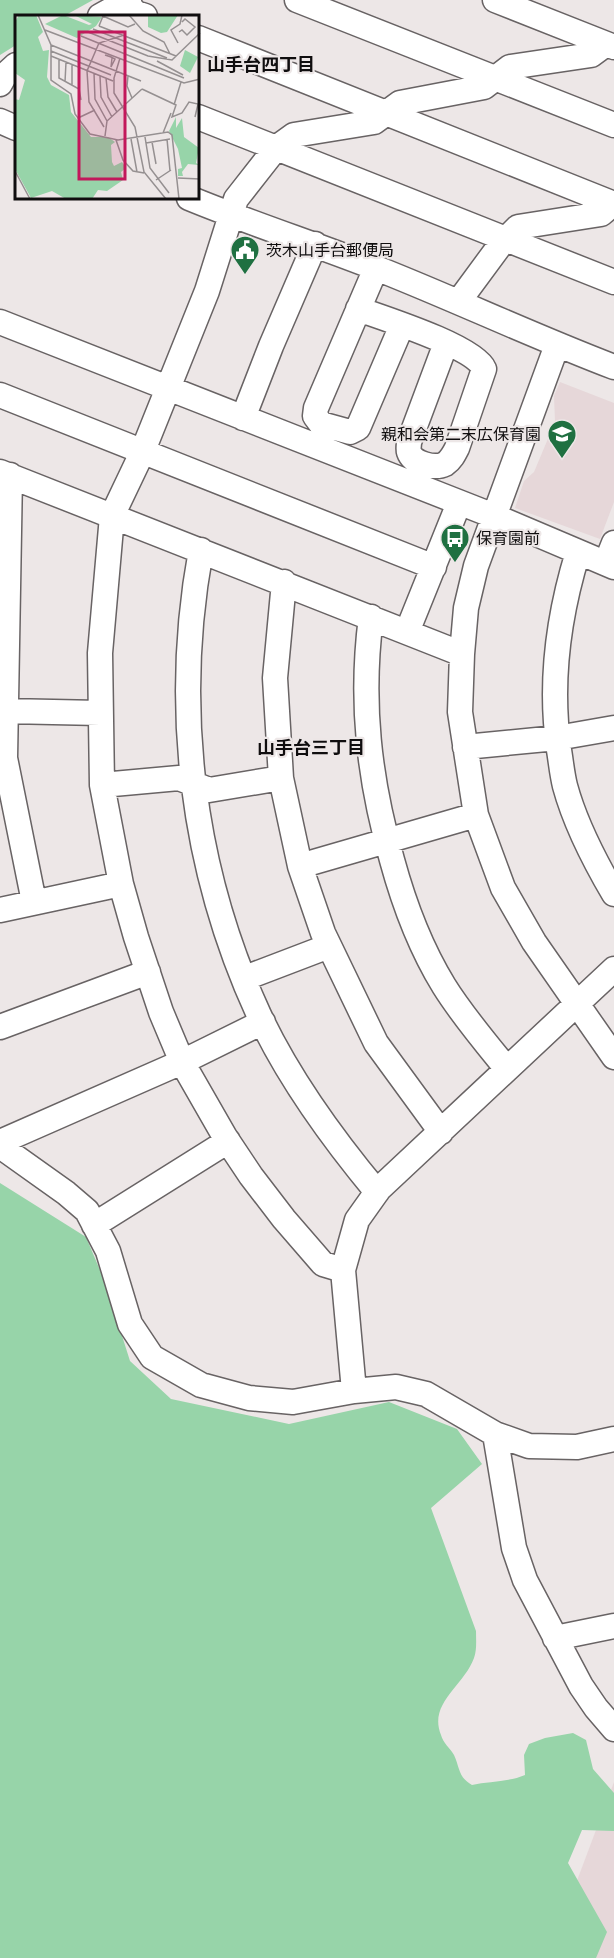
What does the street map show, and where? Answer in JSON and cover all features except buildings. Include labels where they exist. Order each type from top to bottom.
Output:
[{"type":"street","points":[[297,0],[614,125]]},
{"type":"street","points":[[495,0],[610,45]]},
{"type":"street","points":[[102,15],[127,1],[136,13],[142,15]]},
{"type":"street","points":[[200,39],[614,204]]},
{"type":"street","points":[[343,1270],[323,1264],[277,1210],[228,1141],[182,1062],[161,1012],[121,884],[102,785],[100,712],[100,653],[112,516],[142,453],[207,291],[236,199],[276,148],[294,135],[374,122],[400,103],[484,87],[510,67],[591,56],[610,45]]},
{"type":"street","points":[[0,84],[5,75],[15,66]]},
{"type":"street","points":[[200,118],[614,282]]},
{"type":"street","points":[[0,121],[15,128]]},
{"type":"street","points":[[194,200],[376,268],[614,367]]},
{"type":"street","points":[[459,301],[501,244],[518,227],[601,214],[614,204]]},
{"type":"street","points":[[243,418],[315,244]]},
{"type":"street","points":[[376,268],[316,408],[315,416],[321,424],[350,432],[358,428],[402,325]]},
{"type":"street","points":[[358,309],[402,325],[446,343],[460,349],[482,363],[484,369],[458,448],[450,460],[442,465],[432,466],[414,458],[409,452],[409,442],[446,343]]},
{"type":"street","points":[[0,322],[494,516],[578,552],[611,558]]},
{"type":"street","points":[[557,345],[476,566],[466,608],[460,712],[476,815],[503,888],[534,942],[614,1057]]},
{"type":"street","points":[[0,395],[434,567]]},
{"type":"street","points":[[34,902],[3,756],[6,711],[5,474],[462,654]]},
{"type":"street","points":[[407,632],[459,503]]},
{"type":"street","points":[[201,550],[194,589],[188,652],[187,699],[192,783],[215,894],[263,1023],[285,1064],[323,1123],[377,1192]]},
{"type":"street","points":[[578,552],[561,618],[555,659],[557,738],[564,785],[574,813],[602,874],[614,894]]},
{"type":"street","points":[[284,582],[275,678],[280,777],[300,866],[329,946],[376,1043],[441,1132]]},
{"type":"street","points":[[371,618],[366,656],[368,741],[374,790],[406,905],[421,943],[444,986],[474,1029],[507,1070]]},
{"type":"street","points":[[6,711],[100,712]]},
{"type":"street","points":[[465,747],[557,738],[614,728]]},
{"type":"street","points":[[102,785],[178,778],[209,790],[280,777]]},
{"type":"street","points":[[300,866],[476,815]]},
{"type":"street","points":[[0,910],[121,884]]},
{"type":"street","points":[[245,978],[329,946]]},
{"type":"street","points":[[354,1391],[343,1270],[357,1221],[377,1192],[614,969]]},
{"type":"street","points":[[0,1027],[148,972]]},
{"type":"street","points":[[0,1142],[182,1062],[263,1023]]},
{"type":"street","points":[[94,1225],[228,1141]]},
{"type":"street","points":[[0,1146],[73,1199],[87,1212],[108,1251],[130,1324],[152,1357],[201,1385],[249,1398],[293,1402],[354,1391],[396,1387],[426,1394],[495,1434],[529,1446],[577,1447],[614,1439]]},
{"type":"street","points":[[495,1434],[514,1548],[525,1580],[581,1686],[612,1724]]},
{"type":"street","points":[[555,1638],[614,1626]]},
{"type":"shaded area","points":[[560,382],[614,403],[614,502],[600,539],[515,508],[524,481],[534,472],[555,422],[554,396]]},
{"type":"shaded area","points":[[614,1782],[614,1958],[548,1958]]},
{"type":"green space","points":[[0,0],[93,0],[66,15],[15,15],[15,46],[0,55]]},
{"type":"green space","points":[[0,1183],[86,1237],[105,1282],[130,1361],[171,1399],[289,1424],[389,1402],[457,1429],[482,1464],[431,1508],[476,1631],[476,1648],[469,1668],[443,1704],[438,1724],[443,1741],[454,1755],[462,1775],[472,1785],[525,1775],[524,1755],[529,1744],[545,1738],[573,1733],[586,1740],[593,1769],[614,1793],[614,1831],[582,1830],[568,1863],[607,1932],[596,1958],[0,1958]]},
{"type":"place","name":"茨木山手台郵便局","points":[[245,276]]},
{"type":"place","name":"親和会第二末広保育園","points":[[562,460]]},
{"type":"place","name":"保育園前","points":[[455,564]]},
{"type":"district","name":"山手台四丁目","points":[[261,64]]},
{"type":"district","name":"山手台三丁目","points":[[311,747]]}]
